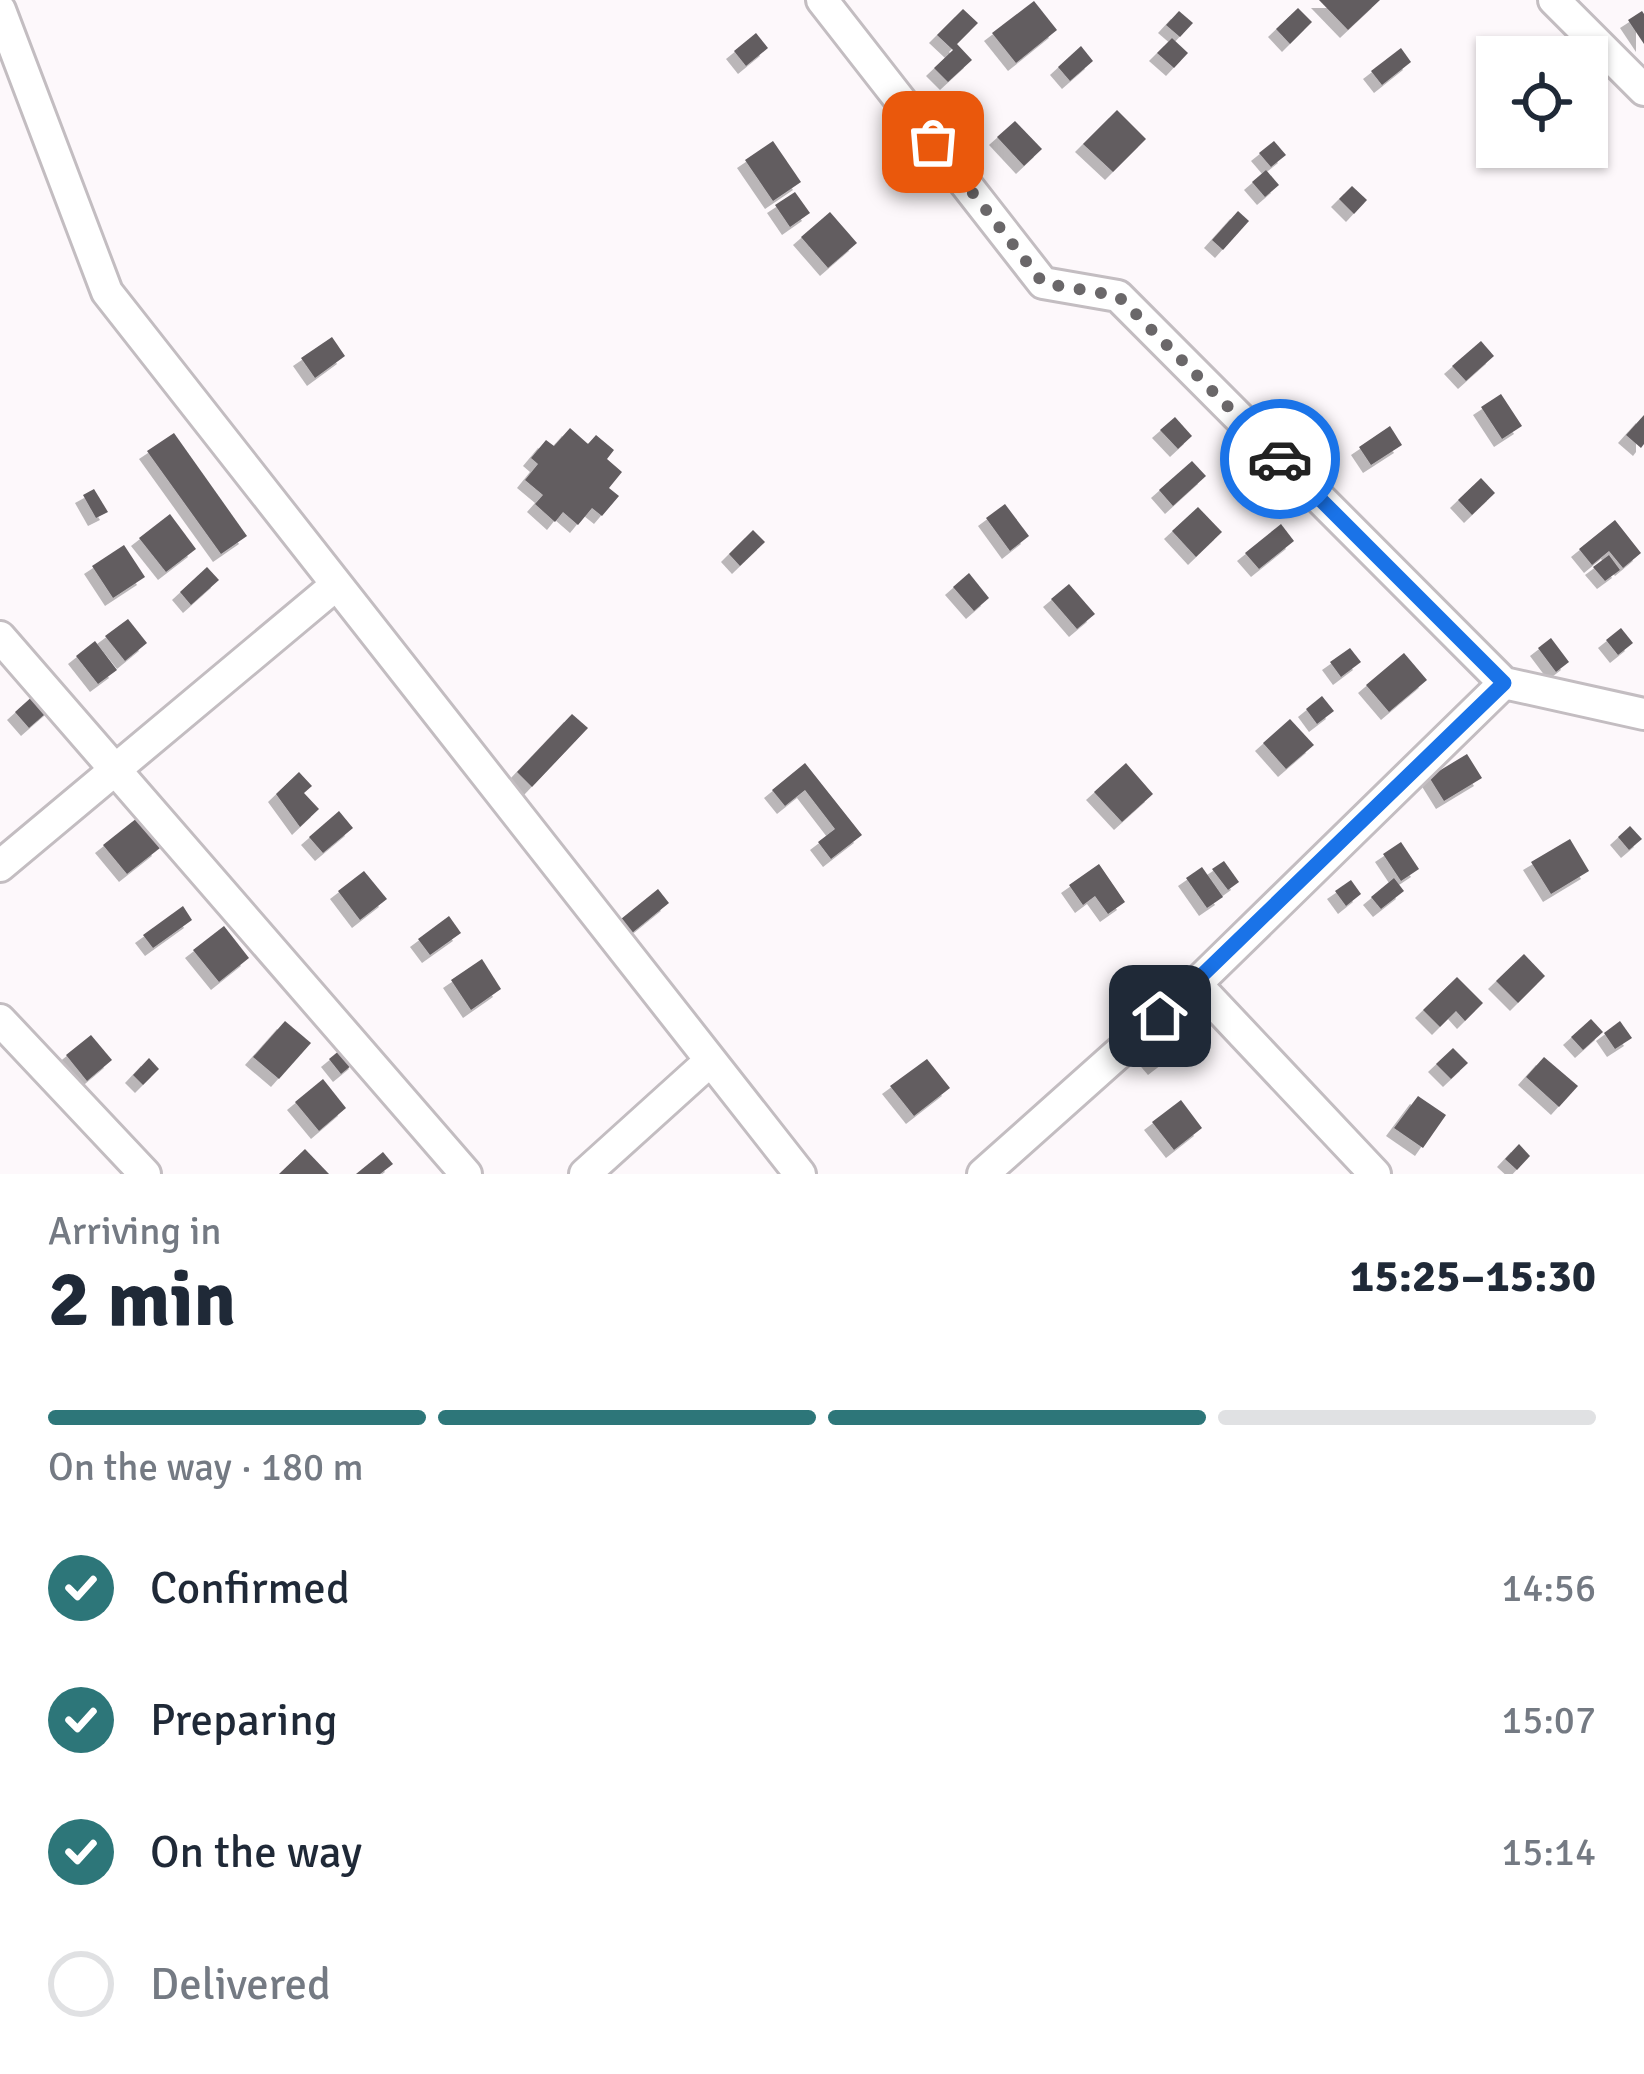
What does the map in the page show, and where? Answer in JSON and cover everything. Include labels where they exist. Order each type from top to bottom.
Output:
[{"type":"street","points":[[823,0],[1043,283],[1118,296],[1504,683],[1644,714]]},
{"type":"street","points":[[1554,0],[1644,90]]},
{"type":"street","points":[[0,10],[107,292],[800,1174]]},
{"type":"street","points":[[0,866],[336,585]]},
{"type":"street","points":[[0,637],[466,1174]]},
{"type":"street","points":[[983,1174],[1196,984],[1504,683]]},
{"type":"street","points":[[1196,984],[1375,1174]]},
{"type":"street","points":[[0,1020],[145,1174]]},
{"type":"street","points":[[585,1174],[710,1061]]},
{"type":"building","points":[[1319,0],[1380,0],[1348,30]]},
{"type":"building","points":[[1034,1],[1057,30],[1016,63],[992,33]]},
{"type":"building","points":[[1298,8],[1312,22],[1290,44],[1276,29]]},
{"type":"building","points":[[963,9],[978,23],[957,44],[972,60],[948,82],[934,68],[953,50],[937,35]]},
{"type":"building","points":[[1179,11],[1193,23],[1180,37],[1166,25]]},
{"type":"building","points":[[1644,14],[1644,44],[1628,20]]},
{"type":"building","points":[[756,33],[768,48],[746,66],[734,51]]},
{"type":"building","points":[[1172,38],[1188,53],[1174,68],[1157,53]]},
{"type":"building","points":[[1081,46],[1093,61],[1070,81],[1058,67]]},
{"type":"building","points":[[1401,48],[1411,62],[1382,85],[1371,71]]},
{"type":"building","points":[[1117,110],[1146,139],[1113,172],[1083,144]]},
{"type":"building","points":[[1015,121],[1042,149],[1024,166],[997,137]]},
{"type":"building","points":[[773,141],[801,182],[773,201],[745,160]]},
{"type":"building","points":[[1274,141],[1286,155],[1271,167],[1259,153]]},
{"type":"building","points":[[1266,170],[1279,185],[1265,197],[1252,182]]},
{"type":"building","points":[[1352,186],[1367,200],[1354,214],[1339,199]]},
{"type":"building","points":[[795,192],[810,213],[790,227],[775,205]]},
{"type":"building","points":[[1238,211],[1249,221],[1223,250],[1212,240]]},
{"type":"building","points":[[830,212],[857,243],[828,268],[801,237]]},
{"type":"building","points":[[332,337],[345,356],[315,378],[301,358]]},
{"type":"building","points":[[1481,341],[1494,356],[1466,381],[1452,366]]},
{"type":"building","points":[[1501,394],[1522,426],[1502,439],[1481,407]]},
{"type":"building","points":[[1644,415],[1644,444],[1641,448],[1626,435]]},
{"type":"building","points":[[1175,417],[1192,436],[1178,449],[1160,430]]},
{"type":"building","points":[[1390,426],[1402,445],[1371,465],[1359,447]]},
{"type":"building","points":[[570,428],[588,444],[596,435],[614,450],[607,459],[622,472],[609,488],[619,496],[602,516],[592,508],[578,525],[563,512],[555,522],[535,504],[543,495],[525,480],[538,464],[531,458],[546,440],[554,446]]},
{"type":"building","points":[[174,433],[247,536],[221,554],[147,451]]},
{"type":"building","points":[[1192,461],[1206,476],[1173,506],[1159,490]]},
{"type":"building","points":[[1481,478],[1495,493],[1472,515],[1458,500]]},
{"type":"building","points":[[94,489],[108,512],[96,518],[83,495]]},
{"type":"building","points":[[1005,504],[1029,536],[1010,551],[986,518]]},
{"type":"building","points":[[1198,507],[1222,532],[1196,557],[1172,531]]},
{"type":"building","points":[[170,514],[196,549],[166,572],[139,538]]},
{"type":"building","points":[[1615,520],[1641,553],[1623,568],[1609,551],[1592,565],[1579,549]]},
{"type":"building","points":[[1281,524],[1294,541],[1259,569],[1245,553]]},
{"type":"building","points":[[753,530],[765,542],[740,566],[729,554]]},
{"type":"building","points":[[124,545],[145,577],[113,598],[92,566]]},
{"type":"building","points":[[1609,555],[1620,570],[1605,581],[1593,567]]},
{"type":"building","points":[[207,567],[219,580],[191,605],[180,592]]},
{"type":"building","points":[[969,573],[989,598],[974,611],[953,587]]},
{"type":"building","points":[[1069,584],[1095,614],[1077,629],[1051,599]]},
{"type":"building","points":[[128,619],[147,643],[125,661],[105,636]]},
{"type":"building","points":[[1621,628],[1633,643],[1618,655],[1606,640]]},
{"type":"building","points":[[1551,638],[1569,662],[1556,672],[1538,648]]},
{"type":"building","points":[[95,641],[117,670],[98,684],[76,656]]},
{"type":"building","points":[[1350,648],[1361,662],[1341,677],[1330,662]]},
{"type":"building","points":[[1404,653],[1427,680],[1389,712],[1366,685]]},
{"type":"building","points":[[45,685],[60,701],[29,728],[15,712]]},
{"type":"building","points":[[1322,696],[1334,711],[1317,724],[1306,709]]},
{"type":"building","points":[[572,714],[588,728],[532,787],[517,772]]},
{"type":"building","points":[[1290,719],[1314,745],[1286,769],[1263,743]]},
{"type":"building","points":[[1467,754],[1482,778],[1444,801],[1429,777]]},
{"type":"building","points":[[805,763],[862,835],[831,859],[818,842],[835,829],[805,790],[785,806],[772,790]]},
{"type":"building","points":[[1126,763],[1153,794],[1122,822],[1094,792]]},
{"type":"building","points":[[299,772],[312,786],[304,793],[319,809],[300,827],[276,794]]},
{"type":"building","points":[[339,811],[353,828],[323,853],[309,837]]},
{"type":"building","points":[[137,818],[160,848],[127,874],[103,845]]},
{"type":"building","points":[[1630,826],[1642,839],[1629,850],[1618,837]]},
{"type":"building","points":[[1570,839],[1589,871],[1551,894],[1531,862]]},
{"type":"building","points":[[1401,842],[1419,869],[1401,881],[1383,854]]},
{"type":"building","points":[[1224,861],[1239,882],[1228,890],[1212,869]]},
{"type":"building","points":[[1099,864],[1125,902],[1108,914],[1095,896],[1083,905],[1069,885]]},
{"type":"building","points":[[1202,867],[1223,897],[1207,908],[1186,878]]},
{"type":"building","points":[[364,871],[387,899],[360,920],[338,891]]},
{"type":"building","points":[[1394,878],[1404,891],[1381,909],[1371,897]]},
{"type":"building","points":[[1351,880],[1361,894],[1346,906],[1335,891]]},
{"type":"building","points":[[658,889],[669,903],[632,933],[621,919]]},
{"type":"building","points":[[183,906],[192,920],[153,948],[143,935]]},
{"type":"building","points":[[449,916],[461,933],[430,955],[418,939]]},
{"type":"building","points":[[224,926],[249,958],[219,982],[193,950]]},
{"type":"building","points":[[1524,954],[1545,976],[1518,1003],[1496,981]]},
{"type":"building","points":[[482,959],[501,989],[471,1010],[451,980]]},
{"type":"building","points":[[1457,977],[1483,1003],[1465,1021],[1456,1011],[1440,1027],[1423,1010]]},
{"type":"building","points":[[1591,1019],[1603,1032],[1583,1050],[1571,1037]]},
{"type":"building","points":[[285,1021],[311,1043],[279,1079],[253,1057]]},
{"type":"building","points":[[1620,1021],[1632,1038],[1615,1049],[1604,1033]]},
{"type":"building","points":[[91,1035],[112,1060],[87,1081],[66,1055]]},
{"type":"building","points":[[1157,1042],[1169,1057],[1156,1067],[1144,1053]]},
{"type":"building","points":[[345,1046],[357,1061],[341,1074],[329,1059]]},
{"type":"building","points":[[1453,1048],[1468,1063],[1451,1079],[1436,1064]]},
{"type":"building","points":[[1544,1057],[1578,1086],[1559,1107],[1526,1077]]},
{"type":"building","points":[[149,1058],[159,1069],[143,1085],[133,1075]]},
{"type":"building","points":[[927,1059],[950,1088],[914,1116],[890,1086]]},
{"type":"building","points":[[323,1079],[346,1108],[319,1131],[295,1102]]},
{"type":"building","points":[[1418,1096],[1446,1115],[1423,1148],[1394,1128]]},
{"type":"building","points":[[1181,1100],[1202,1128],[1174,1150],[1152,1122]]},
{"type":"building","points":[[1519,1144],[1530,1156],[1517,1170],[1505,1159]]},
{"type":"building","points":[[305,1149],[329,1174],[279,1174]]},
{"type":"building","points":[[383,1152],[393,1164],[380,1174],[356,1174]]},
{"type":"way so far","points":[[933,142],[1043,283],[1118,296],[1280,459]]},
{"type":"route","points":[[1160,1016],[1504,683],[1280,459]]}]
